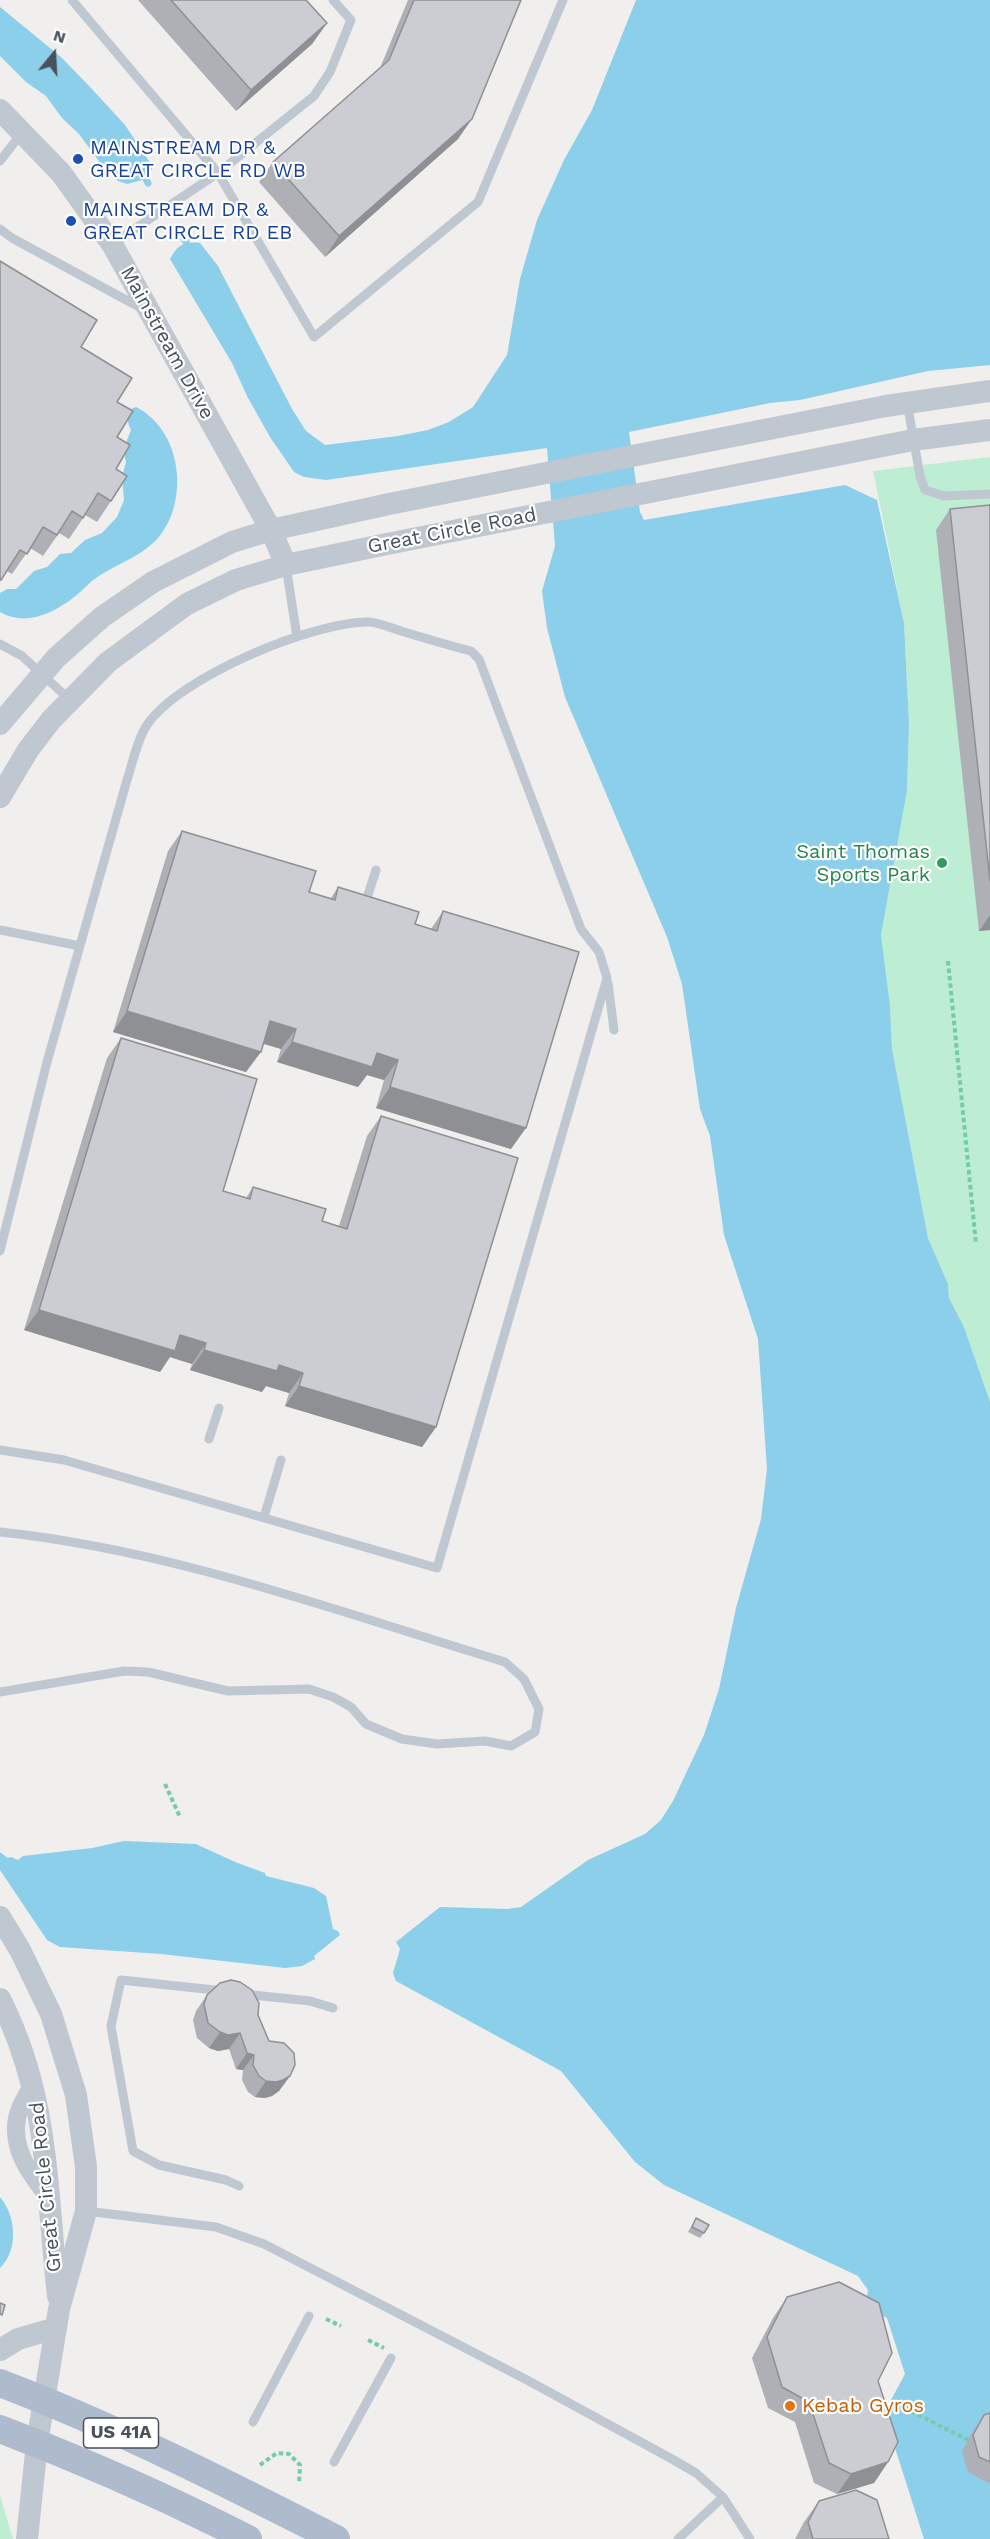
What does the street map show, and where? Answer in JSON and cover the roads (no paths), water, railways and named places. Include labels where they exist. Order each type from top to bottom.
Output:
[{"type":"main road","name":"US 41A","points":[[0,2383],[169,2454],[336,2539]]},
{"type":"main road","name":"US 41A","points":[[0,2429],[37,2443],[248,2539]]},
{"type":"street","name":"Mainstream Drive","points":[[0,110],[61,173],[112,244],[271,530],[286,565]]},
{"type":"street","name":"Great Circle Road","points":[[0,724],[56,658],[102,617],[153,582],[232,542],[271,530],[643,454],[908,402],[990,391]]},
{"type":"street","name":"Great Circle Road","points":[[0,797],[28,750],[70,700],[108,662],[187,604],[236,580],[286,565],[649,492],[913,440],[990,430]]},
{"type":"street","name":"Great Circle Road","points":[[0,1917],[20,1950],[51,2014],[68,2068],[82,2132],[86,2167],[86,2211],[58,2319],[37,2443],[27,2539]]},
{"type":"street","name":"Great Circle Road","points":[[0,2000],[28,2065],[44,2143],[58,2319]]},
{"type":"street","points":[[0,2350],[58,2319]]},
{"type":"lane","points":[[72,0],[218,173],[314,337],[478,202],[563,0]]},
{"type":"lane","points":[[112,244],[218,173],[290,117],[322,87],[351,20],[333,0]]},
{"type":"lane","points":[[0,161],[23,132]]},
{"type":"lane","points":[[0,229],[12,238],[152,314]]},
{"type":"lane","points":[[908,402],[922,483],[929,493],[960,497],[990,494]]},
{"type":"lane","points":[[286,565],[297,638]]},
{"type":"lane","points":[[0,1251],[47,1062],[127,780],[148,723],[177,696],[216,670],[320,629],[371,622],[471,651],[479,659],[581,929],[599,952],[607,978],[614,1030]]},
{"type":"lane","points":[[0,644],[22,656],[70,700]]},
{"type":"lane","points":[[366,901],[376,870]]},
{"type":"lane","points":[[0,930],[80,946]]},
{"type":"lane","points":[[0,1450],[64,1461],[437,1568],[607,978]]},
{"type":"lane","points":[[209,1439],[219,1408]]},
{"type":"lane","points":[[264,1517],[281,1460]]},
{"type":"lane","points":[[0,1532],[181,1564],[297,1597],[505,1662],[524,1679],[539,1709],[535,1732],[511,1746],[485,1741],[437,1744],[402,1739],[366,1724],[351,1707],[333,1697],[309,1689],[228,1691],[148,1672],[124,1671],[0,1692]]},
{"type":"lane","points":[[239,2186],[226,2180],[159,2165],[133,2151],[111,2026],[121,1980],[310,2001],[333,2008]]},
{"type":"lane","points":[[86,2211],[216,2228],[264,2244],[527,2380],[672,2459],[696,2474],[723,2497],[750,2539]]},
{"type":"lane","points":[[253,2422],[309,2316]]},
{"type":"lane","points":[[334,2462],[391,2358]]},
{"type":"lane","points":[[678,2539],[723,2497]]},
{"type":"water","points":[[636,0],[990,0],[990,365],[928,371],[800,400],[770,403],[629,432],[640,512],[644,520],[845,485],[877,500],[904,623],[909,724],[907,791],[881,935],[890,1005],[892,1049],[928,1238],[948,1284],[949,1298],[964,1327],[990,1402],[990,2539],[924,2539],[884,2413],[905,2374],[887,2318],[865,2307],[868,2290],[858,2276],[664,2185],[635,2162],[561,2071],[396,1981],[393,1973],[400,1949],[396,1942],[440,1907],[507,1909],[521,1907],[588,1860],[645,1834],[661,1820],[673,1801],[704,1735],[719,1689],[736,1608],[761,1519],[767,1469],[758,1339],[724,1235],[710,1136],[700,1109],[682,984],[667,937],[565,697],[547,628],[542,591],[555,546],[547,448],[326,480],[304,477],[294,472],[270,437],[232,363],[170,259],[182,245],[200,243],[218,266],[292,409],[306,431],[325,445],[398,436],[428,430],[449,422],[473,407],[507,355],[520,279],[537,220],[564,160],[592,110]]},
{"type":"water","points":[[0,7],[61,57],[125,125],[153,167],[146,179],[127,184],[118,181],[101,164],[79,134],[62,118],[46,96],[26,82],[0,56]]},
{"type":"water","points":[[136,407],[151,418],[163,432],[172,449],[177,486],[175,505],[168,523],[151,545],[96,578],[62,606],[31,618],[10,617],[0,612],[0,593],[7,589],[16,589],[34,571],[47,567],[60,554],[71,553],[85,540],[102,533],[117,517],[124,500],[122,477],[126,462],[123,450],[131,430],[127,417]]},
{"type":"water","points":[[124,1841],[196,1844],[265,1873],[266,1876],[314,1888],[326,1896],[333,1929],[340,1935],[314,1956],[315,1959],[302,1966],[285,1968],[161,1954],[60,1947],[47,1940],[0,1870],[0,1852],[8,1858],[18,1860],[23,1856],[92,1848]]},
{"type":"water","points":[[0,2197],[12,2223],[13,2243],[6,2261],[0,2268]]},
{"type":"waterway","points":[[146,179],[148,183]]},
{"type":"waterway","points":[[184,238],[186,242]]},
{"type":"place","name":"MAINSTREAM DR & GREAT CIRCLE RD WB","points":[[78,159]]},
{"type":"place","name":"MAINSTREAM DR & GREAT CIRCLE RD EB","points":[[71,221]]},
{"type":"place","name":"Saint Thomas Sports Park","points":[[942,863]]},
{"type":"place","name":"Kebab Gyros","points":[[790,2406]]}]
